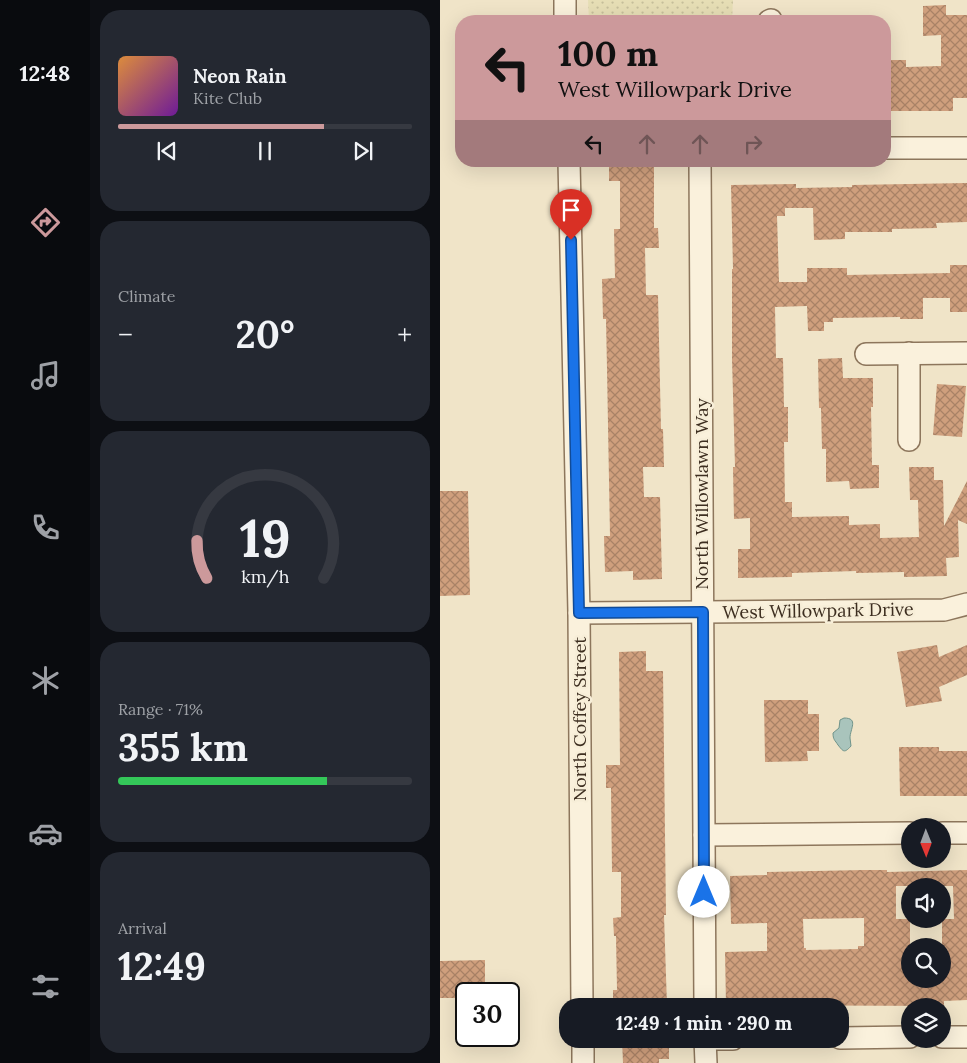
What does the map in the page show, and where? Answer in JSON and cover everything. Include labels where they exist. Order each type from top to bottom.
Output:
[{"type":"street","points":[[565,0],[566,15]]},
{"type":"street","points":[[891,148],[967,148]]},
{"type":"street","name":"North Coffey Street","points":[[570,167],[579,613],[582,998]]},
{"type":"street","name":"North Willowlawn Way","points":[[700,167],[705,998]]},
{"type":"street","points":[[909,353],[909,440]]},
{"type":"street","points":[[866,354],[967,353]]},
{"type":"street","name":"West Willowpark Drive","points":[[579,613],[944,610],[967,604]]},
{"type":"street","points":[[951,833],[967,833]]},
{"type":"street","points":[[704,835],[901,834]]},
{"type":"street","points":[[849,1038],[901,1037]]},
{"type":"street","points":[[951,1037],[967,1037]]},
{"type":"street","points":[[582,1048],[583,1063]]},
{"type":"street","points":[[705,1048],[706,1063]]},
{"type":"shaded area","points":[[588,0],[733,0],[732,15],[589,15]]},
{"type":"water","points":[[849,718],[853,725],[850,738],[851,746],[845,751],[841,749],[833,737],[833,733],[839,728],[840,720]]},
{"type":"building","points":[[946,5],[946,15],[967,15],[967,98],[953,98],[953,111],[891,111],[891,60],[906,60],[906,67],[941,66],[941,35],[923,36],[923,6]]},
{"type":"building","points":[[609,167],[654,167],[654,228],[658,228],[659,248],[645,248],[646,295],[658,295],[661,429],[663,429],[664,467],[643,467],[644,497],[660,497],[662,579],[633,580],[633,571],[605,572],[604,536],[610,536],[606,319],[603,319],[602,279],[615,278],[614,229],[620,229],[620,181],[609,181]]},
{"type":"building","points":[[967,183],[967,222],[936,223],[937,228],[892,229],[892,232],[845,232],[845,239],[814,240],[813,208],[785,208],[785,216],[777,216],[779,282],[807,282],[807,268],[847,268],[847,275],[950,273],[950,265],[967,265],[967,312],[950,312],[950,298],[923,298],[923,319],[900,319],[900,317],[833,318],[833,322],[824,322],[824,331],[808,331],[807,306],[775,307],[776,358],[783,358],[784,407],[788,407],[788,442],[784,442],[785,502],[792,502],[792,517],[849,516],[849,525],[880,524],[880,538],[919,537],[918,500],[910,500],[909,467],[934,467],[934,480],[943,480],[944,526],[967,481],[967,524],[958,520],[959,557],[946,558],[947,576],[904,577],[904,572],[856,573],[856,571],[792,573],[792,577],[738,578],[738,549],[750,549],[750,518],[734,519],[731,185],[796,184],[796,188]]},
{"type":"building","points":[[842,358],[843,378],[873,378],[873,407],[871,407],[872,465],[879,465],[879,488],[850,489],[849,481],[826,482],[826,449],[822,449],[821,408],[819,408],[818,359]]},
{"type":"building","points":[[937,384],[966,386],[962,437],[933,435]]},
{"type":"building","points":[[440,491],[468,491],[470,595],[440,596]]},
{"type":"building","points":[[937,645],[939,657],[967,645],[967,675],[939,687],[942,701],[906,707],[897,652]]},
{"type":"building","points":[[646,651],[646,671],[663,671],[666,915],[664,915],[667,998],[613,998],[613,990],[617,990],[616,936],[614,936],[613,918],[621,917],[621,872],[612,872],[611,788],[606,788],[606,765],[620,765],[619,652]]},
{"type":"building","points":[[764,700],[808,700],[808,714],[819,714],[819,751],[807,751],[808,761],[765,762]]},
{"type":"building","points":[[899,747],[939,747],[939,751],[967,751],[967,796],[900,796]]},
{"type":"building","points":[[967,870],[967,1000],[951,1001],[951,998],[901,998],[901,1006],[849,1006],[849,998],[726,998],[725,952],[767,951],[767,923],[731,924],[730,876],[767,875],[767,872]],"holes":[[[901,878],[951,878],[954,919],[951,919],[951,928],[942,928],[942,938],[951,938],[951,988],[901,988],[901,938],[910,938],[910,928],[901,928],[901,919],[896,919],[896,886],[901,886]],[[864,918],[864,946],[858,946],[858,949],[806,950],[804,948],[803,919]]]},
{"type":"building","points":[[485,960],[485,982],[455,982],[455,998],[440,998],[440,961]]},
{"type":"building","points":[[622,1048],[669,1048],[669,1059],[659,1059],[659,1063],[623,1063]]},
{"type":"route","points":[[571,240],[579,613],[703,612],[704,892]]}]
